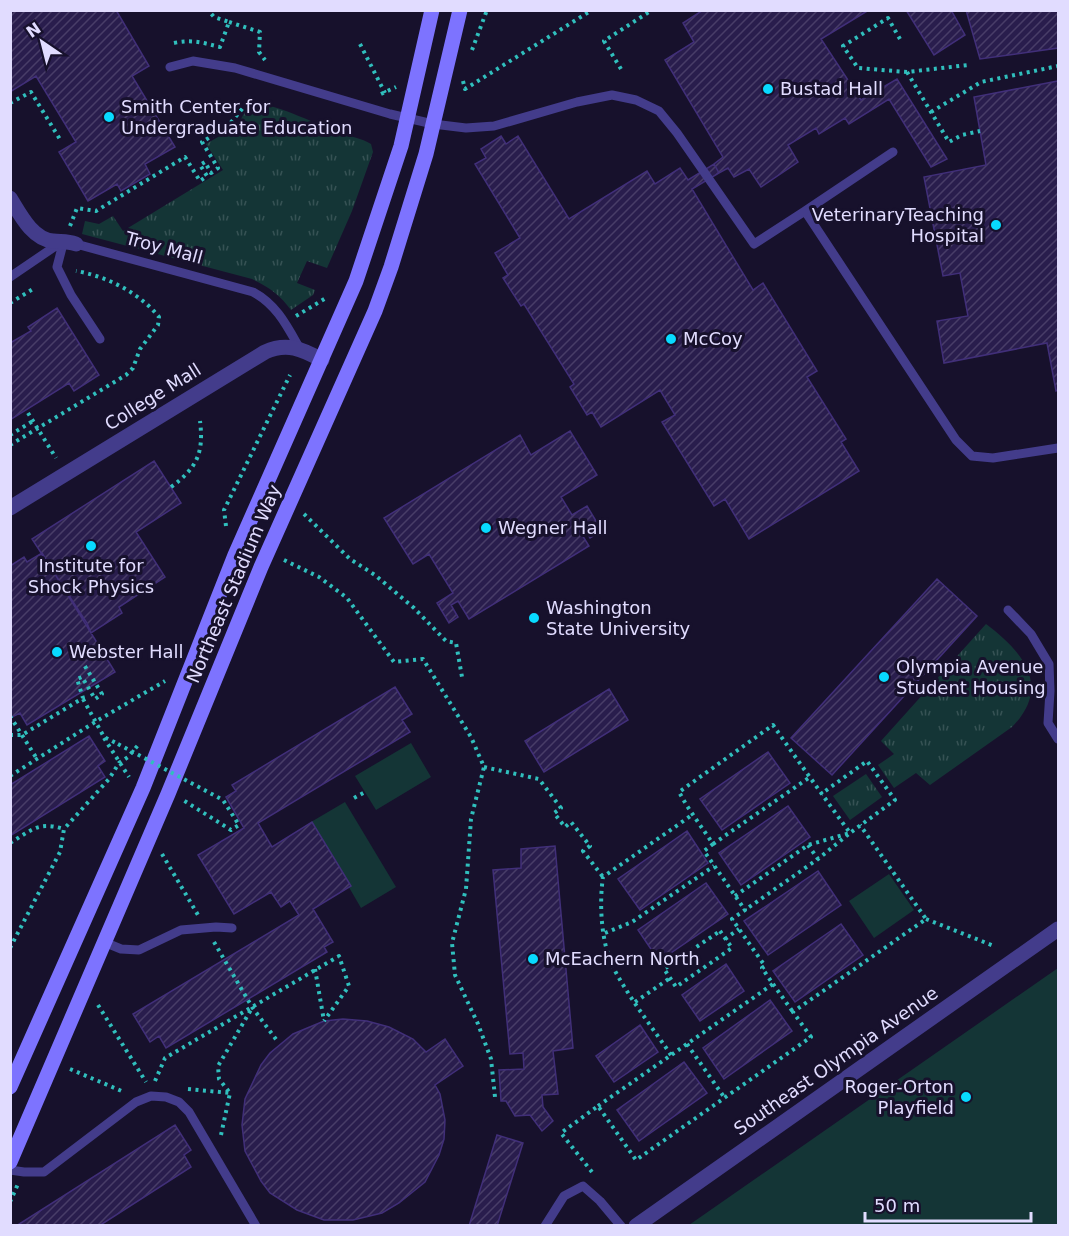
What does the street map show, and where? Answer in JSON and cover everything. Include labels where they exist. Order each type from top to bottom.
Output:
[{"type":"main road","name":"Northeast Stadium Way","points":[[10,1087],[143,788],[235,555],[356,281],[401,146],[432,10]]},
{"type":"main road","name":"Northeast Stadium Way","points":[[10,1162],[168,794],[265,558],[375,311],[426,154],[460,10]]},
{"type":"street","name":"Troy Mall","points":[[10,198],[23,219],[39,236],[52,241],[70,242]]},
{"type":"street","name":"College Mall","points":[[10,508],[275,347],[289,346],[300,349],[322,360]]},
{"type":"street","name":"Southeast Olympia Avenue","points":[[636,1226],[1059,929]]},
{"type":"lane","points":[[170,67],[193,61],[236,68],[390,114],[433,124],[466,128],[494,126],[577,102],[612,95],[636,100],[659,111],[671,125],[754,244],[893,152]]},
{"type":"lane","points":[[805,211],[956,440],[972,456],[993,458],[1059,448]]},
{"type":"lane","points":[[10,277],[70,242]]},
{"type":"lane","points":[[70,242],[57,267],[71,295],[100,339]]},
{"type":"lane","name":"Troy Mall","points":[[70,242],[253,292],[281,315],[300,349]]},
{"type":"lane","points":[[1008,610],[1031,634],[1049,664],[1048,723],[1059,739]]},
{"type":"lane","points":[[104,942],[127,950],[139,950],[181,930],[232,928]]},
{"type":"lane","points":[[10,1170],[44,1172],[136,1101],[151,1096],[166,1097],[179,1102],[196,1121],[256,1226]]},
{"type":"lane","points":[[544,1226],[564,1196],[583,1185],[621,1226]]},
{"type":"path","points":[[208,10],[214,17],[260,32],[260,52],[268,62]]},
{"type":"path","points":[[471,52],[487,10]]},
{"type":"path","points":[[465,71],[462,81],[465,89],[592,10]]},
{"type":"path","points":[[621,69],[604,42],[644,13],[652,10]]},
{"type":"path","points":[[900,39],[888,18],[843,46],[858,68],[907,72],[968,65]]},
{"type":"path","points":[[174,43],[199,40],[220,47],[229,22]]},
{"type":"path","points":[[360,44],[385,93]]},
{"type":"path","points":[[931,112],[981,82],[1059,66]]},
{"type":"path","points":[[907,72],[949,142],[962,135],[980,131]]},
{"type":"path","points":[[373,94],[385,93],[398,84]]},
{"type":"path","points":[[10,103],[31,92],[61,141]]},
{"type":"path","points":[[70,242],[77,208],[96,211],[185,157],[200,181],[207,176],[200,165],[205,162],[211,172],[218,168],[202,142],[228,126],[252,97]]},
{"type":"path","points":[[10,303],[33,289]]},
{"type":"path","points":[[227,530],[224,510],[290,375]]},
{"type":"path","points":[[28,413],[57,459]]},
{"type":"path","points":[[10,435],[33,421]]},
{"type":"path","points":[[171,487],[184,477],[198,457],[201,447],[200,421]]},
{"type":"path","points":[[304,514],[350,559],[375,575],[414,608],[446,641],[456,643],[462,677]]},
{"type":"path","points":[[284,559],[319,577],[347,598],[394,662],[423,659],[471,737],[484,767],[471,819],[466,889],[452,942],[455,975],[478,1024],[491,1059],[495,1097]]},
{"type":"path","points":[[83,663],[102,694],[95,699],[82,677],[77,679],[83,698],[119,763],[131,778]]},
{"type":"path","points":[[162,692],[169,670]]},
{"type":"path","points":[[10,776],[95,722],[166,681]]},
{"type":"path","points":[[10,735],[22,735],[83,698]]},
{"type":"path","points":[[10,716],[37,759]]},
{"type":"path","points":[[713,844],[679,792],[773,725],[850,833]]},
{"type":"path","points":[[104,737],[223,800],[238,825],[231,830],[183,800]]},
{"type":"path","points":[[10,948],[60,852],[64,829],[143,738]]},
{"type":"path","points":[[598,1106],[636,1160],[811,1037],[762,968],[765,966],[732,919],[818,859],[895,800],[867,761],[821,794]]},
{"type":"path","points":[[484,767],[539,779],[561,808],[554,813],[565,827],[572,822],[590,846],[584,850],[603,877],[604,933],[614,968],[671,1055]]},
{"type":"path","points":[[745,910],[704,851],[810,777]]},
{"type":"path","points":[[354,798],[365,792]]},
{"type":"path","points":[[603,877],[693,815]]},
{"type":"path","points":[[10,843],[42,825],[64,829]]},
{"type":"path","points":[[860,825],[926,919],[994,946]]},
{"type":"path","points":[[735,896],[808,845],[850,833]]},
{"type":"path","points":[[808,845],[818,859]]},
{"type":"path","points":[[604,933],[632,922],[714,866]]},
{"type":"path","points":[[793,1012],[926,919]]},
{"type":"path","points":[[725,939],[739,929]]},
{"type":"path","points":[[720,931],[725,939],[732,948],[676,987],[664,969],[720,931]]},
{"type":"path","points":[[155,1081],[165,1058],[315,969],[339,956],[349,986],[324,1021],[315,969]]},
{"type":"path","points":[[635,1002],[670,978]]},
{"type":"path","points":[[595,1175],[561,1133],[773,984]]},
{"type":"path","points":[[97,1004],[147,1083]]},
{"type":"path","points":[[252,1007],[278,1042]]},
{"type":"path","points":[[230,1093],[219,1079],[218,1066],[252,1007]]},
{"type":"path","points":[[687,1044],[725,1097]]},
{"type":"path","points":[[70,1069],[125,1092]]},
{"type":"path","points":[[185,1089],[230,1093]]},
{"type":"path","points":[[221,1135],[230,1093]]},
{"type":"green space","points":[[252,104],[272,106],[371,144],[373,152],[352,211],[327,268],[307,261],[297,283],[315,290],[313,295],[291,310],[274,292],[252,279],[82,234],[85,221],[99,224],[113,216],[123,231],[223,170],[206,144],[237,126]]},
{"type":"green space","points":[[986,624],[1011,646],[1028,671],[1031,684],[1030,698],[1024,712],[1012,727],[930,785],[916,773],[894,788],[878,765],[894,754],[881,741]]},
{"type":"green space","points":[[411,743],[431,777],[376,810],[355,776]]},
{"type":"green space","points":[[866,774],[882,797],[850,820],[833,796]]},
{"type":"green space","points":[[345,802],[396,887],[361,908],[311,822]]},
{"type":"green space","points":[[889,874],[914,910],[874,938],[849,901]]},
{"type":"green space","name":"Roger-Orton Playfield","points":[[1058,968],[1058,1225],[689,1225]]},
{"type":"building","name":"Smith Center for Undergraduate Education","points":[[10,10],[116,10],[149,66],[132,76],[175,147],[145,164],[150,174],[121,191],[117,184],[88,201],[59,152],[76,142],[36,76],[10,92]]},
{"type":"building","name":"Bustad Hall","points":[[703,10],[869,10],[821,39],[861,100],[897,79],[947,159],[931,167],[889,99],[849,124],[845,118],[819,134],[816,128],[788,145],[798,162],[761,187],[749,169],[734,177],[728,168],[719,173],[714,164],[723,157],[665,60],[694,42],[683,23]]},
{"type":"building","points":[[906,10],[951,10],[965,35],[934,55]]},
{"type":"building","points":[[966,10],[1058,10],[1058,48],[980,59]]},
{"type":"building","name":"VeterinaryTeaching Hospital","points":[[1058,81],[1058,390],[1056,391],[1047,343],[944,363],[937,321],[968,316],[960,273],[943,276],[924,177],[986,165],[974,97]]},
{"type":"building","name":"McCoy","points":[[501,136],[506,144],[518,136],[569,219],[647,171],[655,184],[680,168],[688,180],[714,164],[719,173],[692,189],[753,290],[763,283],[817,371],[807,377],[846,439],[841,442],[859,471],[749,539],[725,499],[714,506],[662,422],[675,415],[660,390],[601,427],[592,412],[587,415],[570,387],[574,384],[524,304],[521,306],[503,278],[508,275],[495,253],[520,238],[475,164],[486,158],[481,149]]},
{"type":"building","points":[[57,308],[99,375],[74,391],[69,383],[10,420],[10,343],[31,331],[28,327]]},
{"type":"building","name":"Wegner Hall","points":[[570,431],[597,475],[561,497],[572,515],[587,506],[602,531],[590,538],[583,526],[579,530],[589,546],[469,619],[458,601],[451,605],[458,617],[449,623],[437,603],[453,593],[429,554],[413,564],[384,518],[520,435],[531,455]]},
{"type":"building","name":"Institute for Shock Physics","points":[[154,461],[181,503],[136,532],[165,577],[119,607],[122,613],[91,633],[87,623],[32,539]]},
{"type":"building","name":"Webster Hall","points":[[42,553],[115,672],[27,725],[20,713],[10,718],[10,566],[24,557],[27,562]]},
{"type":"building","name":"Olympia Avenue Student Housing","points":[[937,579],[977,616],[832,775],[791,738]]},
{"type":"building","points":[[395,687],[412,714],[402,720],[410,732],[258,823],[272,847],[312,822],[351,886],[313,909],[333,942],[324,947],[327,952],[166,1048],[159,1036],[150,1042],[133,1014],[299,915],[290,901],[281,907],[271,892],[234,914],[198,855],[244,828],[226,797],[236,791],[232,785]]},
{"type":"building","points":[[609,689],[628,720],[544,772],[525,741]]},
{"type":"building","points":[[89,736],[105,761],[98,766],[105,777],[10,836],[10,785]]},
{"type":"building","points":[[768,752],[790,783],[722,830],[700,799]]},
{"type":"building","points":[[788,806],[810,837],[741,885],[719,853]]},
{"type":"building","points":[[687,831],[708,863],[640,910],[618,879]]},
{"type":"building","name":"McEachern North","points":[[555,846],[573,1048],[553,1051],[558,1094],[542,1095],[543,1107],[553,1121],[542,1131],[530,1115],[515,1116],[506,1101],[501,1101],[499,1070],[524,1069],[523,1053],[510,1054],[493,870],[521,868],[521,849]]},
{"type":"building","points":[[818,871],[841,905],[768,955],[744,921]]},
{"type":"building","points":[[706,883],[728,914],[659,961],[638,930]]},
{"type":"building","points":[[841,924],[863,955],[795,1002],[773,971]]},
{"type":"building","points":[[726,964],[744,991],[700,1021],[682,995]]},
{"type":"building","points":[[770,1000],[792,1031],[724,1079],[703,1048]]},
{"type":"building","points":[[343,1019],[367,1021],[389,1027],[413,1039],[426,1052],[445,1039],[463,1066],[435,1085],[440,1094],[445,1120],[444,1139],[439,1155],[425,1182],[399,1203],[382,1213],[353,1220],[324,1220],[297,1210],[270,1193],[245,1151],[242,1125],[245,1099],[261,1065],[270,1053],[293,1034],[324,1021]]},
{"type":"building","points":[[640,1025],[658,1052],[614,1082],[596,1056]]},
{"type":"building","points":[[684,1062],[707,1093],[639,1141],[617,1110]]},
{"type":"building","points":[[175,1125],[191,1150],[184,1155],[191,1167],[99,1226],[16,1226]]},
{"type":"building","points":[[497,1135],[523,1143],[497,1226],[469,1226]]},
{"type":"place","name":"Bustad Hall","points":[[768,89]]},
{"type":"place","name":"Smith Center for Undergraduate Education","points":[[109,117]]},
{"type":"place","name":"VeterinaryTeaching Hospital","points":[[996,225]]},
{"type":"place","name":"McCoy","points":[[671,339]]},
{"type":"place","name":"Wegner Hall","points":[[486,528]]},
{"type":"place","name":"Institute for Shock Physics","points":[[91,546]]},
{"type":"place","name":"Washington State University","points":[[534,618]]},
{"type":"place","name":"Webster Hall","points":[[57,652]]},
{"type":"place","name":"Olympia Avenue Student Housing","points":[[884,677]]},
{"type":"place","name":"McEachern North","points":[[533,959]]},
{"type":"place","name":"Roger-Orton Playfield","points":[[966,1097]]}]
